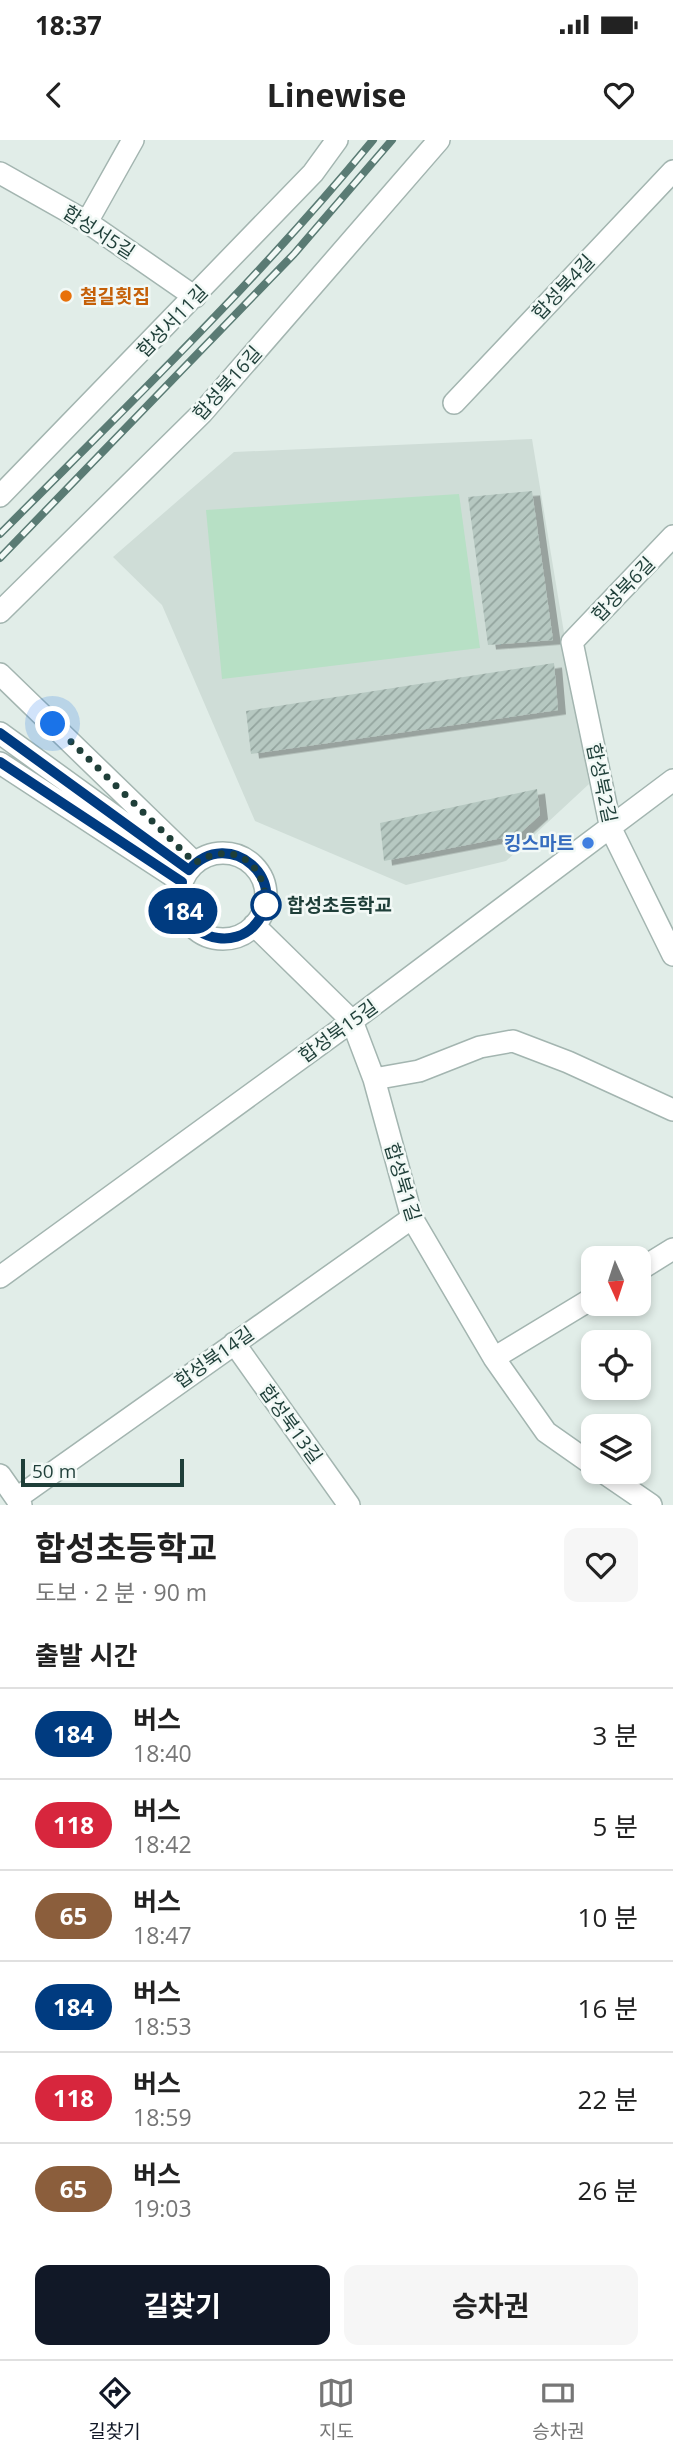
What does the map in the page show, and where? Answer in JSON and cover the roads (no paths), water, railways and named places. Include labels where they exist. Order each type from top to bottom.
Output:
[{"type":"street","points":[[87,222],[133,140]]},
{"type":"street","name":"합성서11길","points":[[5,484],[195,297],[313,173],[337,140]]},
{"type":"street","name":"합성북16길","points":[[0,612],[202,413],[439,140]]},
{"type":"street","name":"합성북4길","points":[[454,403],[673,171]]},
{"type":"street","name":"합성서5길","points":[[0,173],[87,222],[195,297]]},
{"type":"street","name":"합성북6길","points":[[572,642],[673,536]]},
{"type":"street","name":"합성북2길","points":[[572,642],[611,829],[673,955]]},
{"type":"street","points":[[0,674],[189,871]]},
{"type":"street","points":[[0,733],[189,871]]},
{"type":"street","points":[[0,762],[189,871]]},
{"type":"street","name":"합성북15길","points":[[0,1277],[352,1021],[673,780]]},
{"type":"street","points":[[219,853],[245,859],[256,867],[263,878],[266,905],[260,919],[236,937],[222,939],[207,936],[194,928],[185,916],[180,902],[189,871],[206,856],[219,853]]},
{"type":"street","name":"합성북1길","points":[[254,925],[352,1021],[374,1079],[412,1218],[494,1358],[545,1432],[581,1457]]},
{"type":"street","points":[[374,1079],[419,1071],[480,1047],[513,1041],[568,1062],[673,1110]]},
{"type":"street","name":"합성북14길","points":[[19,1502],[234,1343],[412,1218]]},
{"type":"street","points":[[651,1263],[673,1249]]},
{"type":"street","points":[[494,1358],[581,1305]]},
{"type":"street","name":"합성북13길","points":[[234,1343],[349,1505]]},
{"type":"street","points":[[0,1475],[19,1502]]},
{"type":"street","points":[[620,1484],[651,1505]]},
{"type":"railway","points":[[0,534],[238,292],[373,140]]},
{"type":"railway","points":[[0,558],[294,254],[392,140]]},
{"type":"place","name":"철길횟집","points":[[66,296]]},
{"type":"place","name":"킹스마트","points":[[588,843]]},
{"type":"place","name":"합성초등학교","points":[[266,905]]}]
